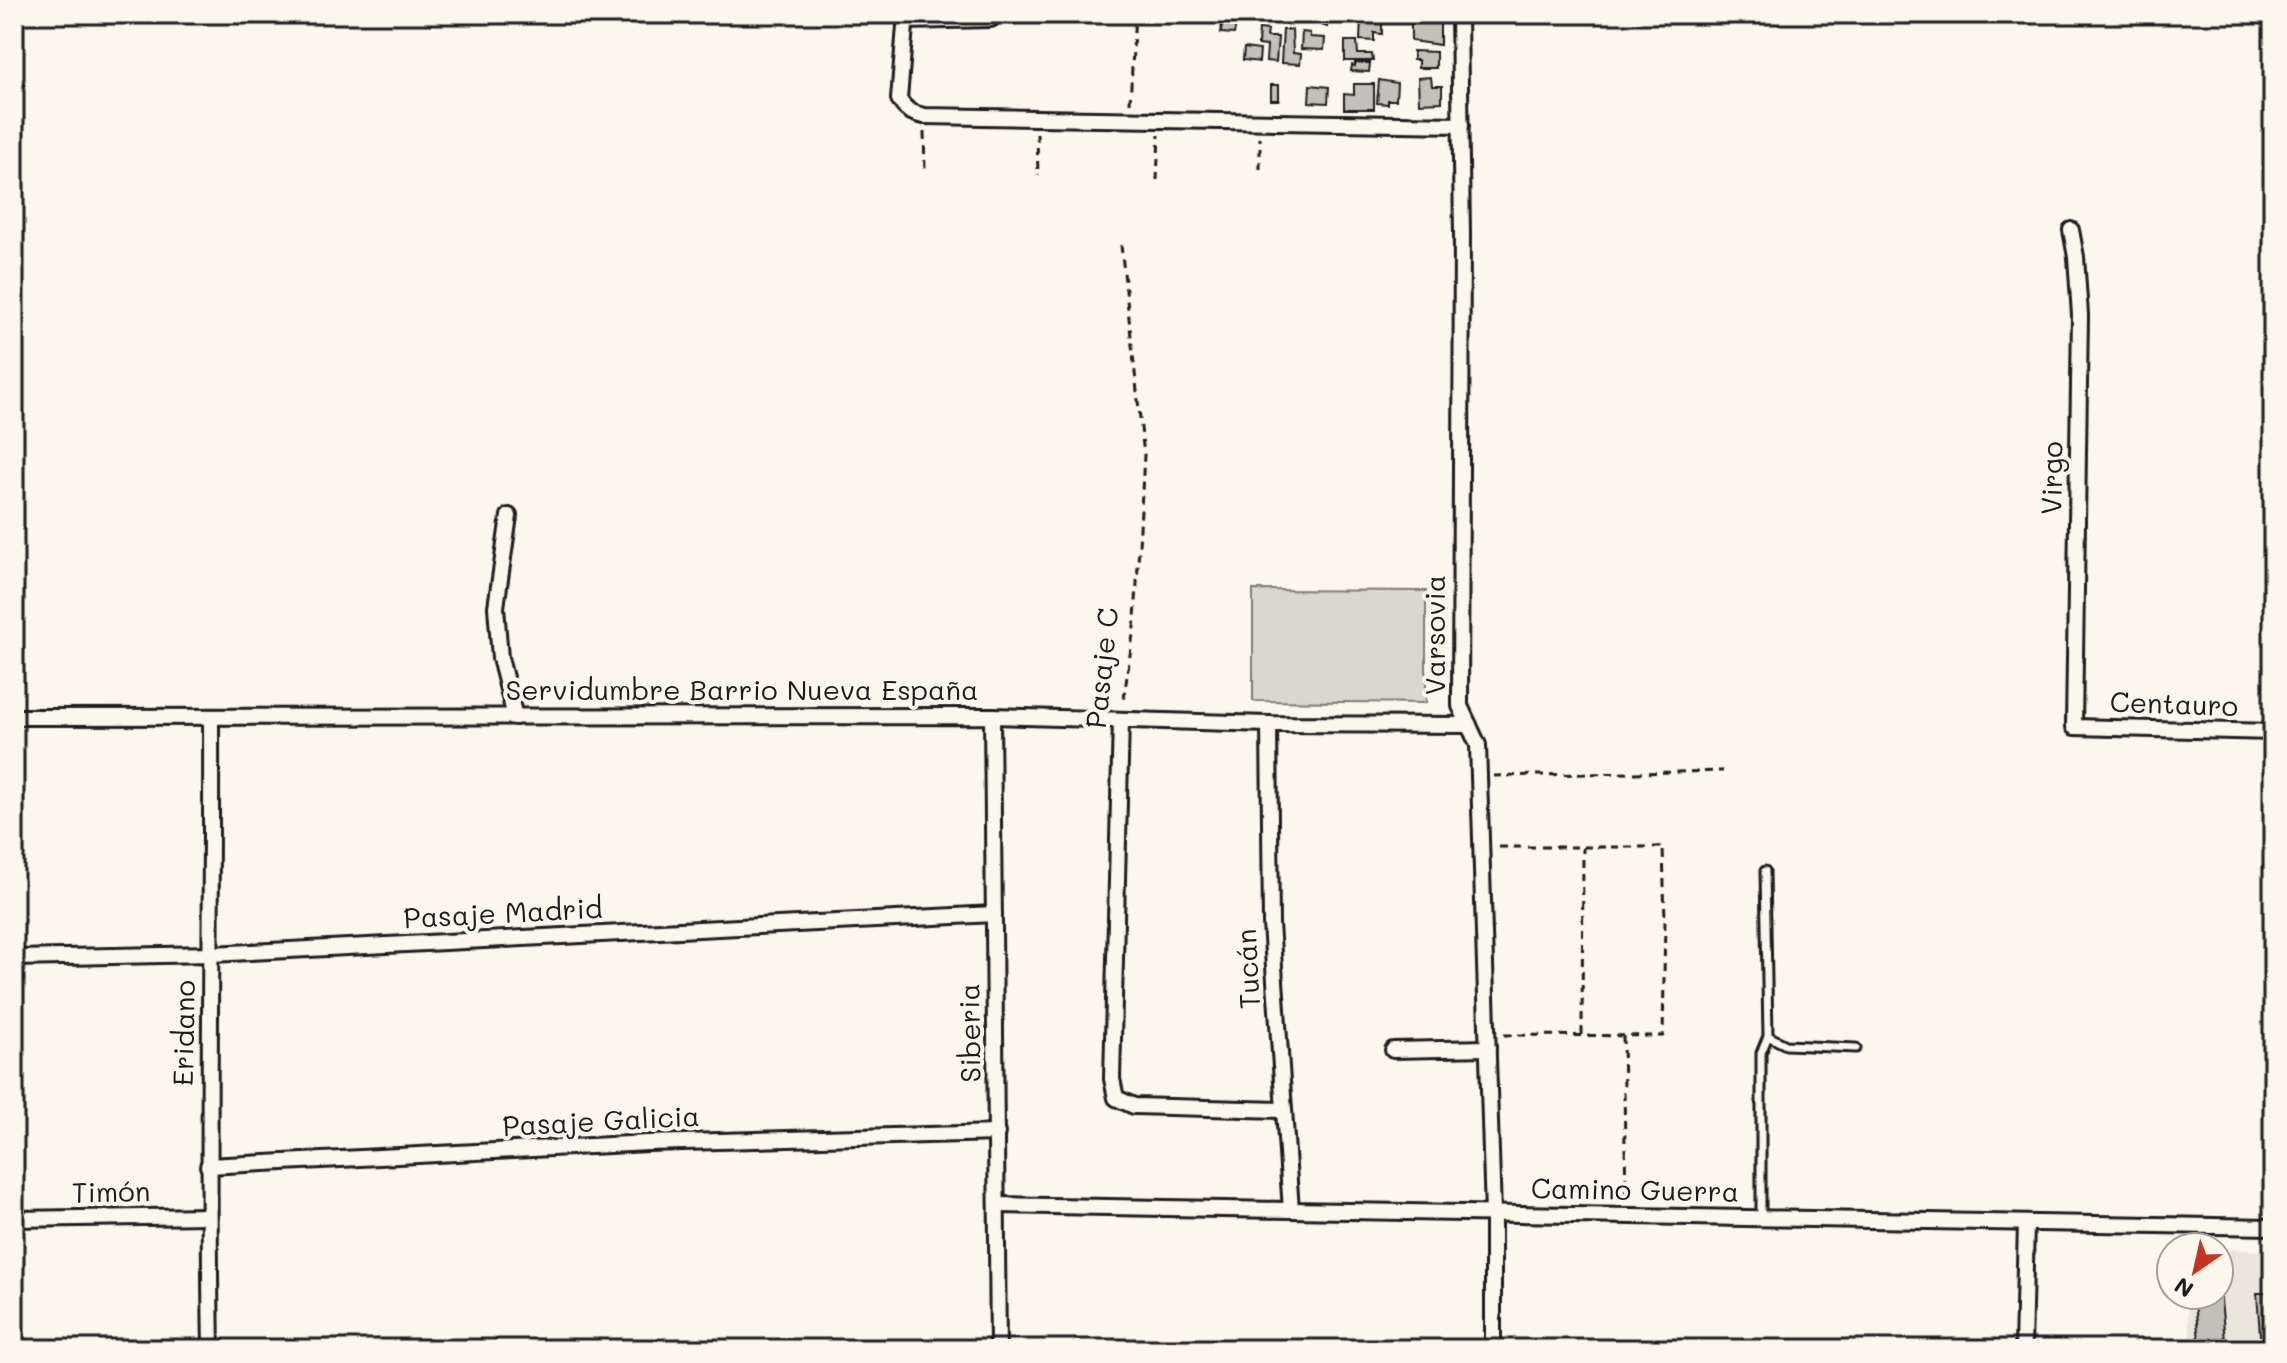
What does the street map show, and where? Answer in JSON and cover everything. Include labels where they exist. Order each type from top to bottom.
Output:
[{"type":"street","name":"Varsovia","points":[[1459,14],[1460,706],[1478,745],[1493,1214],[1493,1349]]},
{"type":"street","points":[[991,19],[906,17],[899,99],[903,107],[924,116],[1461,125]]},
{"type":"street","name":"Virgo","points":[[2071,230],[2080,315],[2074,727]]},
{"type":"street","points":[[509,516],[496,607],[500,658],[515,717]]},
{"type":"street","name":"Servidumbre Barrio Nueva España","points":[[14,717],[992,716],[1269,724],[1469,725]]},
{"type":"street","name":"Siberia","points":[[992,716],[998,1349]]},
{"type":"street","name":"Eridano","points":[[211,718],[212,954],[208,1166],[211,1349]]},
{"type":"street","name":"Pasaje C","points":[[1121,720],[1112,1079],[1116,1098],[1134,1106],[1283,1110]]},
{"type":"street","name":"Tucán","points":[[1269,724],[1271,924],[1291,1210]]},
{"type":"street","name":"Centauro","points":[[2074,727],[2273,732]]},
{"type":"street","name":"Pasaje Madrid","points":[[14,958],[212,954],[994,914]]},
{"type":"street","points":[[1393,1050],[1488,1042]]},
{"type":"street","name":"Pasaje Galicia","points":[[208,1166],[648,1143],[997,1133]]},
{"type":"street","name":"Camino Guerra","points":[[997,1205],[2273,1227]]},
{"type":"street","name":"Timón","points":[[14,1219],[208,1216]]},
{"type":"street","points":[[2023,1349],[2026,1223]]},
{"type":"lane","points":[[1761,1218],[1761,1053],[1768,1036],[1765,871]]},
{"type":"lane","points":[[1768,1036],[1786,1045],[1856,1048]]},
{"type":"path","points":[[1130,119],[1135,14]]},
{"type":"path","points":[[924,116],[925,171]]},
{"type":"path","points":[[1036,117],[1038,176]]},
{"type":"path","points":[[1157,180],[1159,120]]},
{"type":"path","points":[[1260,121],[1260,169]]},
{"type":"path","name":"Pasaje C","points":[[1121,245],[1144,455],[1135,620],[1121,720]]},
{"type":"path","points":[[1479,780],[1499,775],[1723,771]]},
{"type":"path","points":[[1481,847],[1663,847],[1663,1036],[1582,1035],[1488,1042]]},
{"type":"path","points":[[1582,1035],[1583,848]]},
{"type":"path","points":[[1623,1036],[1626,1216]]},
{"type":"shaded area","points":[[1253,590],[1426,591],[1426,703],[1253,701]]},
{"type":"shaded area","points":[[2235,1250],[2273,1251],[2273,1349],[2191,1349],[2187,1311],[2235,1311]]},
{"type":"building","points":[[1223,14],[1244,14],[1243,26],[1236,25],[1234,34],[1221,33]]},
{"type":"building","points":[[1317,14],[1327,14],[1327,27],[1317,23]]},
{"type":"building","points":[[1372,14],[1382,14],[1382,34],[1374,33],[1374,41],[1360,40],[1361,19],[1372,19]]},
{"type":"building","points":[[1411,23],[1440,23],[1440,45],[1411,41]]},
{"type":"building","points":[[1259,29],[1268,30],[1267,37],[1278,37],[1276,62],[1266,61],[1267,46],[1258,45]]},
{"type":"building","points":[[1283,30],[1292,30],[1293,53],[1301,54],[1300,64],[1281,63]]},
{"type":"building","points":[[1302,32],[1310,33],[1310,37],[1325,38],[1324,50],[1301,49]]},
{"type":"building","points":[[1345,41],[1357,41],[1358,54],[1372,54],[1373,61],[1345,61]]},
{"type":"building","points":[[1244,48],[1260,50],[1259,62],[1243,60]]},
{"type":"building","points":[[1413,51],[1436,52],[1436,68],[1418,68],[1418,60],[1413,60]]},
{"type":"building","points":[[1355,63],[1370,63],[1369,72],[1351,71]]},
{"type":"building","points":[[1431,77],[1432,86],[1442,86],[1442,102],[1419,103],[1418,78]]},
{"type":"building","points":[[1379,80],[1397,83],[1396,100],[1388,100],[1388,104],[1377,103]]},
{"type":"building","points":[[1354,84],[1374,84],[1374,109],[1344,109],[1344,94],[1354,95]]},
{"type":"building","points":[[1271,85],[1279,85],[1279,100],[1271,100]]},
{"type":"building","points":[[1310,85],[1329,87],[1328,103],[1309,102]]},
{"type":"building","points":[[2257,1293],[2273,1293],[2273,1349],[2261,1349]]},
{"type":"building","points":[[2196,1311],[2222,1311],[2226,1349],[2200,1349]]}]
